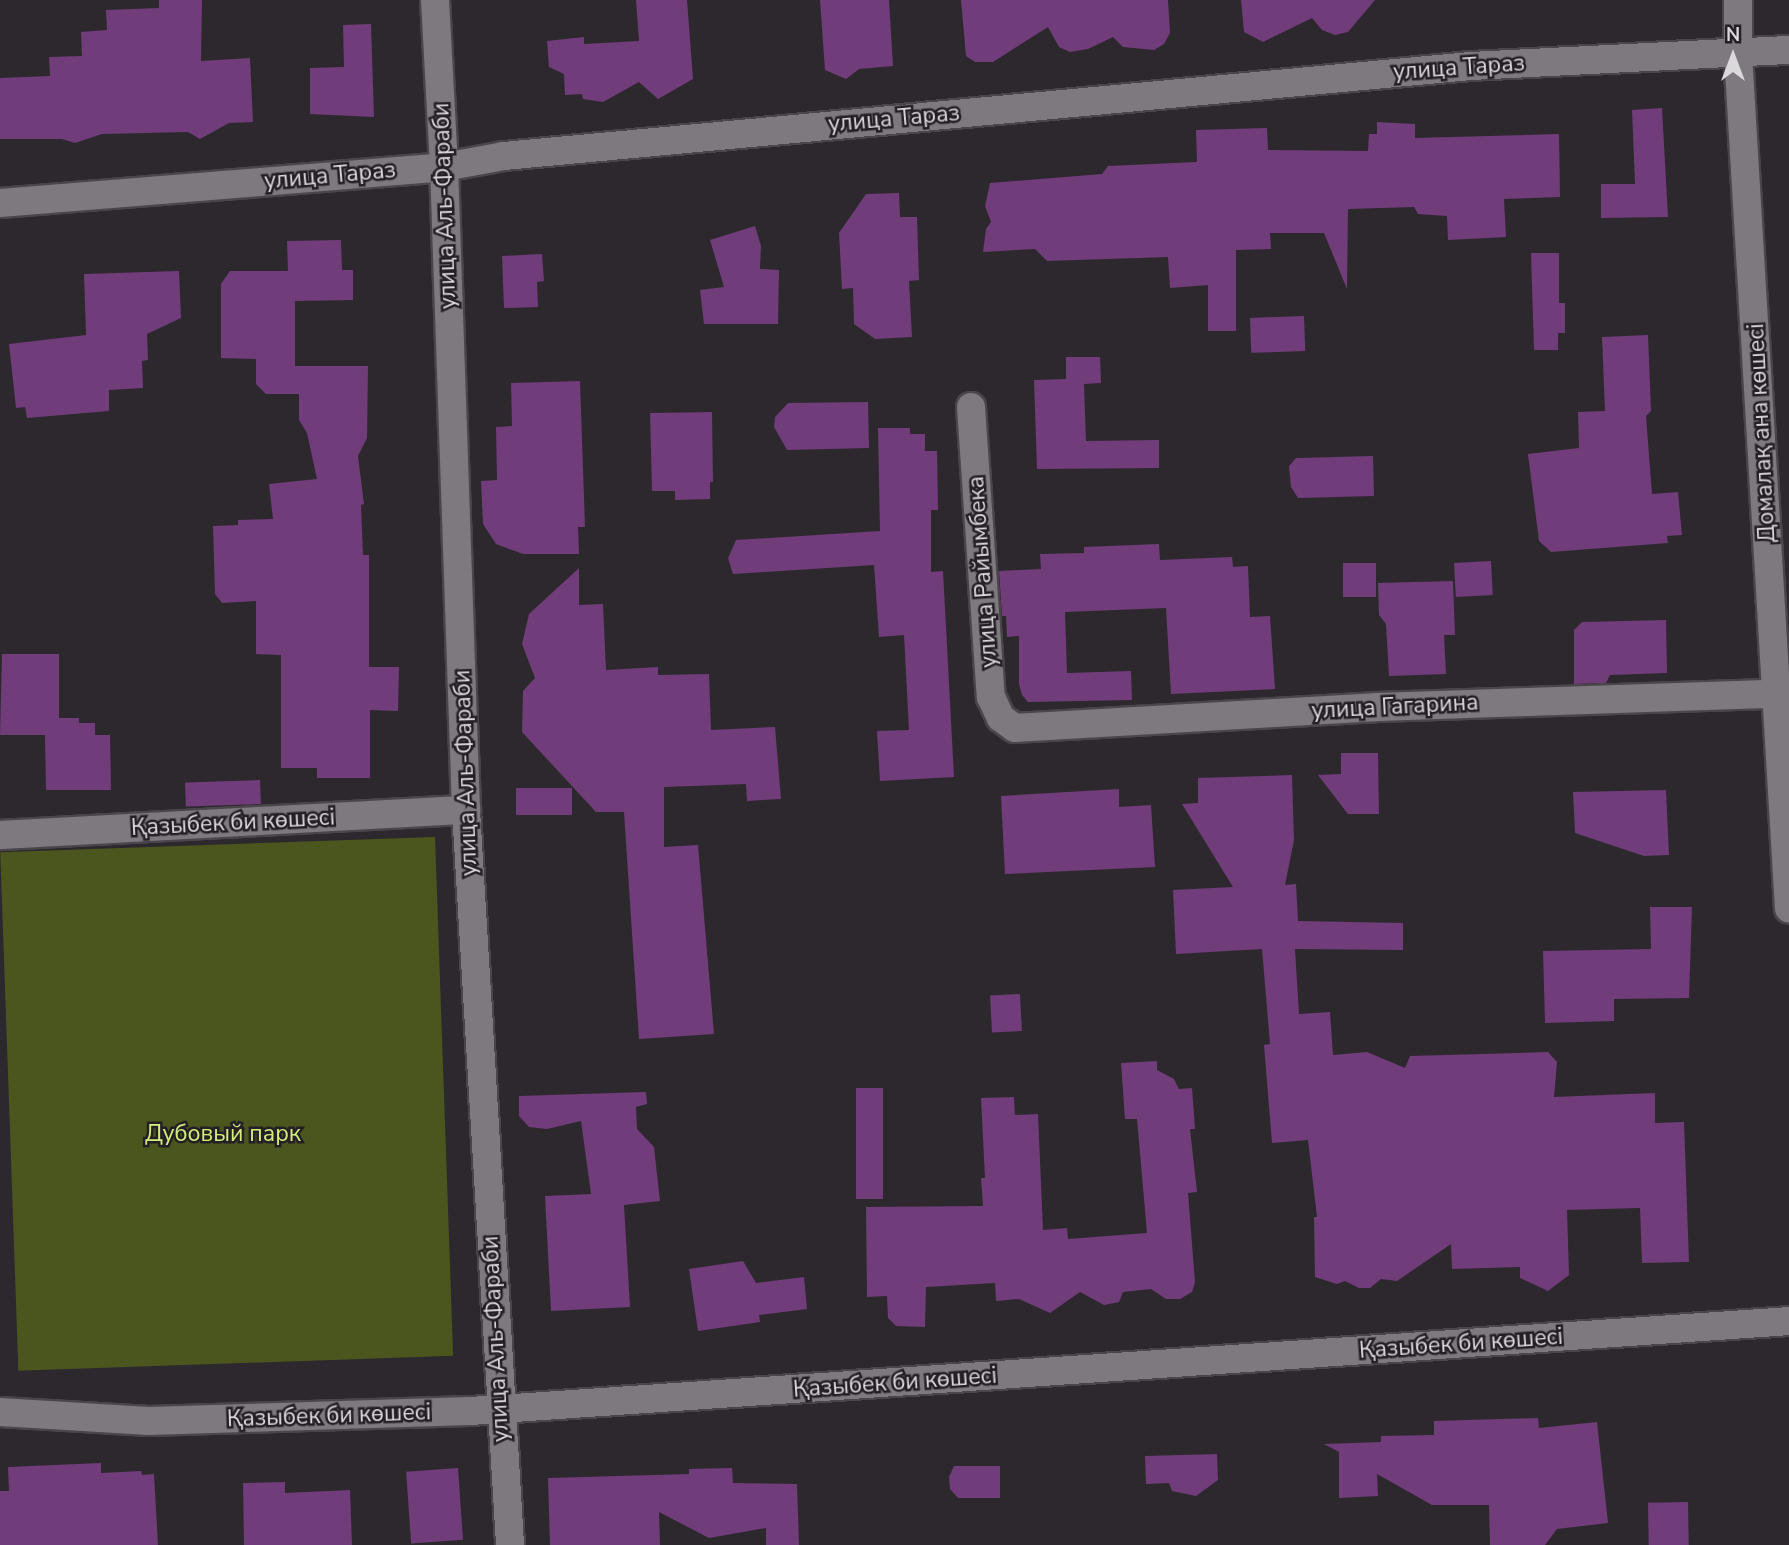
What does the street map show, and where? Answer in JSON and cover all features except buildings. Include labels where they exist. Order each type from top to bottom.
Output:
[{"type":"street","name":"улица Аль-Фараби","points":[[435,0],[444,167],[466,810],[510,1545]]},
{"type":"street","name":"Домалақ ана көшесі","points":[[1738,0],[1738,53],[1775,694],[1783,735],[1789,908]]},
{"type":"street","name":"улица Тараз","points":[[0,203],[444,167],[504,156],[1471,66],[1789,50]]},
{"type":"street","name":"улица Райымбека","points":[[971,407],[991,697],[1001,718],[1015,728]]},
{"type":"street","name":"улица Гагарина","points":[[1015,728],[1377,707],[1775,694]]},
{"type":"street","name":"Қазыбек би көшесі","points":[[0,835],[466,810]]},
{"type":"street","name":"Қазыбек би көшесі","points":[[0,1412],[149,1421],[500,1409],[1789,1321]]},
{"type":"green space","name":"Дубовый парк","points":[[435,837],[453,1356],[18,1371],[0,852]]}]
